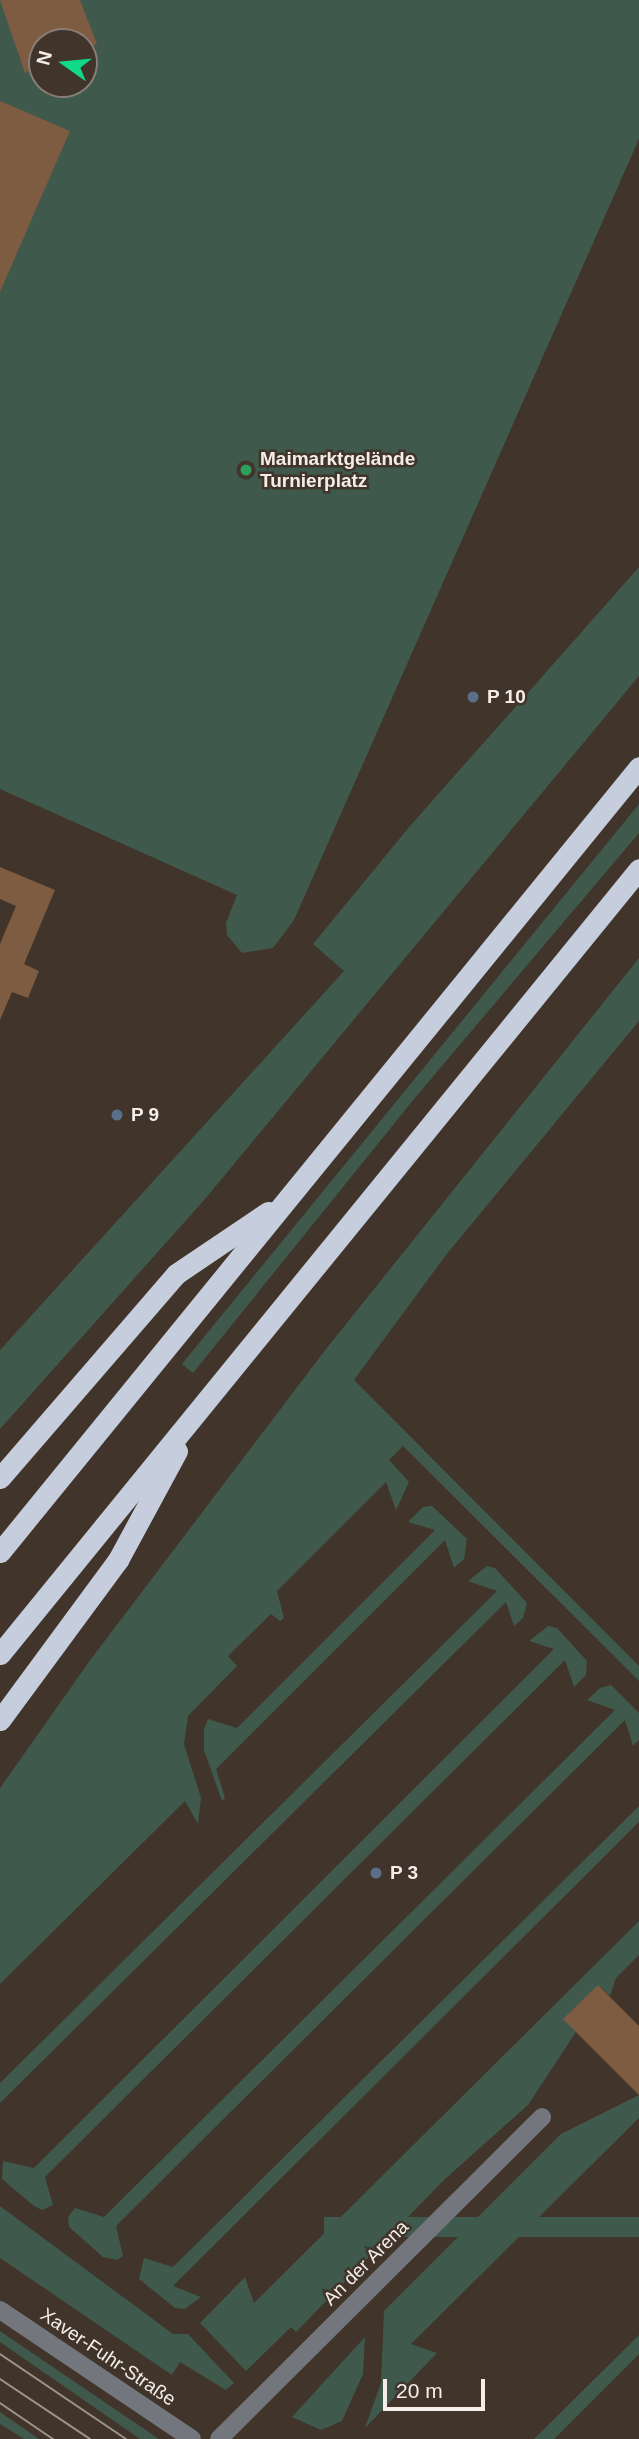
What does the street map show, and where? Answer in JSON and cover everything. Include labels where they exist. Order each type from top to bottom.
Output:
[{"type":"highway","points":[[0,1552],[639,768]]},
{"type":"highway","points":[[0,1654],[639,869]]},
{"type":"highway","points":[[0,1478],[176,1274],[287,1199]]},
{"type":"highway","points":[[0,1720],[118,1560],[201,1406]]},
{"type":"street","name":"An der Arena","points":[[219,2439],[542,2117]]},
{"type":"street","name":"Xaver-Fuhr-Straße","points":[[0,2310],[191,2439]]},
{"type":"green space","name":"Maimarktgelände Turnierplatz","points":[[0,0],[639,0],[639,139],[294,920],[273,948],[242,953],[227,935],[226,923],[237,895],[0,789]]},
{"type":"green space","points":[[639,567],[639,676],[205,1199],[0,1429],[0,1350],[344,971],[313,944],[410,826]]},
{"type":"green space","points":[[639,804],[639,833],[414,1099],[193,1373],[182,1364]]},
{"type":"green space","points":[[639,958],[639,1021],[446,1255],[354,1380],[639,1666],[639,1681],[403,1446],[389,1460],[409,1482],[396,1510],[386,1482],[277,1591],[284,1618],[280,1621],[271,1614],[228,1656],[237,1666],[188,1716],[184,1744],[201,1798],[198,1824],[185,1801],[0,1984],[0,1788],[91,1659],[326,1349]]},
{"type":"green space","points":[[432,1506],[467,1539],[464,1559],[454,1568],[445,1540],[216,1769],[225,1798],[222,1801],[204,1750],[204,1729],[208,1719],[237,1728],[435,1530],[408,1522],[423,1507]]},
{"type":"green space","points":[[487,1566],[495,1568],[527,1603],[523,1618],[514,1626],[506,1602],[0,2103],[0,2083],[497,1591],[468,1581]]},
{"type":"green space","points":[[548,1626],[557,1628],[587,1661],[586,1675],[574,1687],[565,1660],[45,2177],[53,2205],[42,2210],[34,2206],[2,2179],[3,2161],[34,2168],[554,1649],[529,1641]]},
{"type":"green space","points":[[611,1685],[639,1713],[639,1740],[633,1746],[625,1720],[116,2226],[123,2256],[117,2260],[103,2257],[69,2227],[68,2217],[75,2208],[104,2217],[615,1710],[587,1700],[600,1688]]},
{"type":"green space","points":[[639,1806],[639,1822],[173,2286],[201,2297],[185,2309],[175,2308],[139,2279],[144,2258],[173,2267]]},
{"type":"green space","points":[[639,1921],[639,1955],[616,1978],[610,1996],[598,1985],[564,2019],[576,2032],[528,2105],[444,2180],[296,2332],[291,2327],[246,2371],[200,2323],[245,2277],[254,2303]]},
{"type":"green space","points":[[639,2095],[639,2118],[411,2344],[437,2353],[365,2428],[381,2383],[384,2311],[561,2134]]},
{"type":"green space","points":[[0,2206],[173,2334],[188,2334],[234,2383],[226,2390],[180,2362],[172,2375],[0,2258]]},
{"type":"green space","points":[[324,2217],[639,2217],[639,2237],[324,2237]]},
{"type":"green space","points":[[0,2331],[159,2439],[140,2439],[0,2342]]},
{"type":"green space","points":[[639,2335],[639,2354],[554,2439],[534,2439]]},
{"type":"green space","points":[[365,2337],[363,2374],[342,2421],[321,2430],[292,2417]]},
{"type":"green space","points":[[0,2412],[39,2439],[24,2439],[0,2424]]},
{"type":"building","points":[[0,0],[80,0],[91,28],[28,28],[28,72],[25,73]]},
{"type":"building","points":[[0,101],[70,131],[0,292]]},
{"type":"building","points":[[0,867],[55,890],[24,964],[39,971],[28,998],[12,992],[0,1020],[0,944],[16,906],[0,899]]},
{"type":"building","points":[[598,1985],[639,2026],[639,2095],[563,2019]]},
{"type":"tram line","points":[[0,2354],[126,2439]]},
{"type":"tram line","points":[[0,2379],[90,2439]]},
{"type":"tram line","points":[[0,2403],[53,2439]]},
{"type":"place","name":"Maimarktgelände Turnierplatz","points":[[246,470]]},
{"type":"place","name":"P 10","points":[[473,697]]},
{"type":"place","name":"P 9","points":[[117,1115]]},
{"type":"place","name":"P 3","points":[[376,1873]]}]
